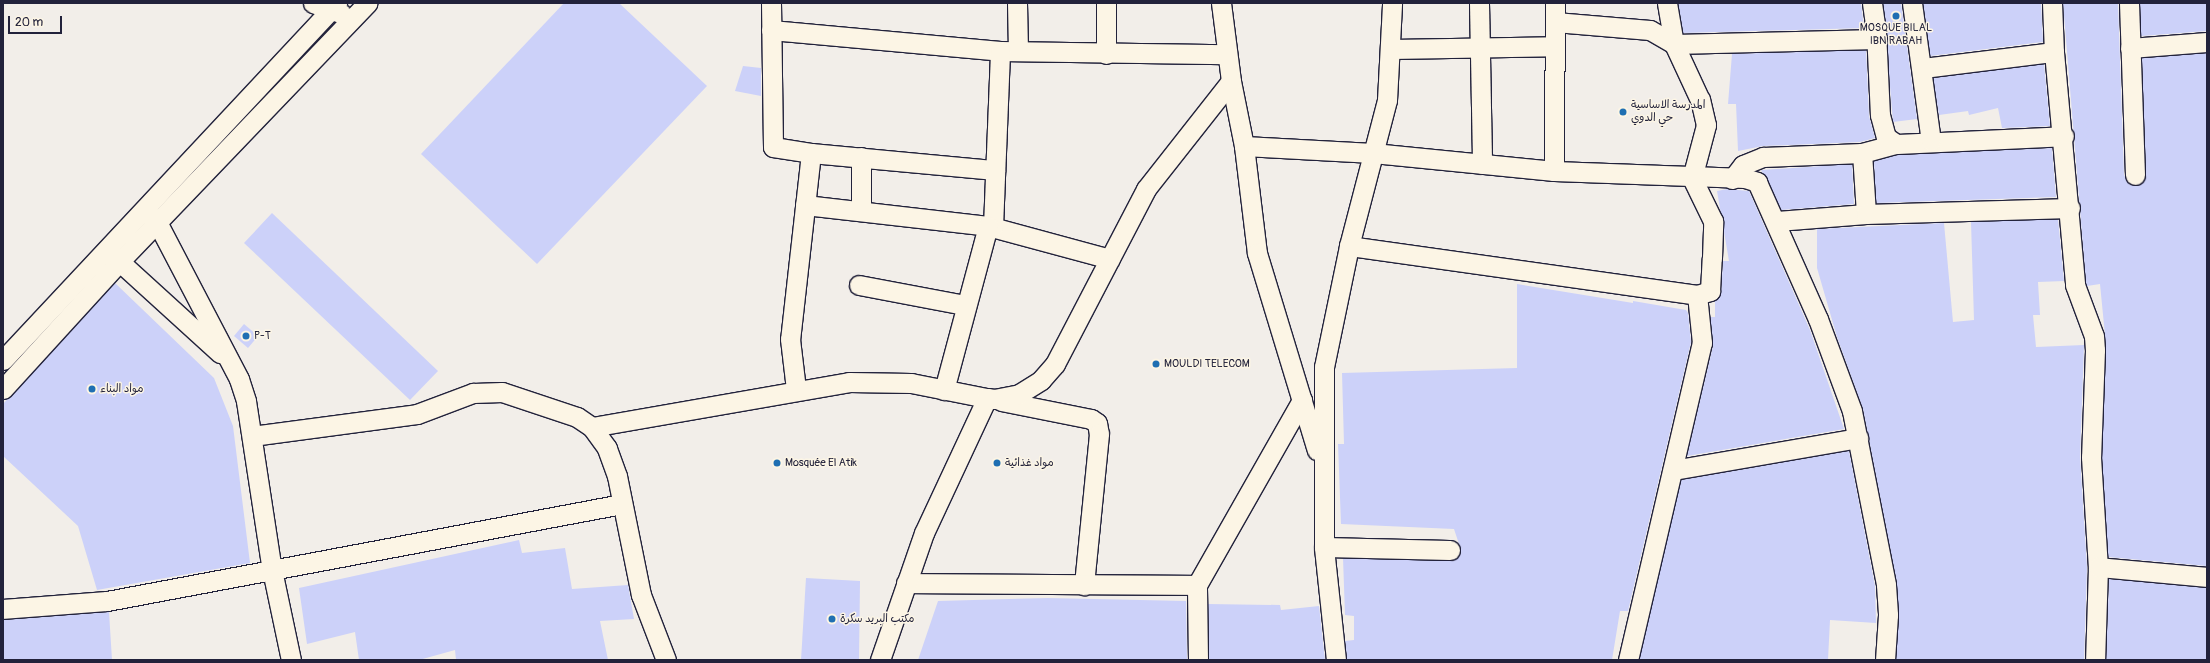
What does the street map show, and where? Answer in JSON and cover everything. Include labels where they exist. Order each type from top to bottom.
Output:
[{"type":"street","points":[[313,3],[334,6],[353,18]]},
{"type":"street","points":[[3,360],[113,256],[157,222],[367,3]]},
{"type":"street","points":[[771,3],[773,148],[811,153],[995,170]]},
{"type":"street","points":[[944,390],[965,305],[990,226],[1009,51],[1017,3]]},
{"type":"street","points":[[1106,3],[1106,54]]},
{"type":"street","points":[[1221,3],[1231,81],[1244,146],[1257,253],[1323,470]]},
{"type":"street","points":[[1336,660],[1324,547],[1324,367],[1349,246],[1387,100],[1391,50],[1392,3]]},
{"type":"street","points":[[1479,3],[1482,164]]},
{"type":"street","points":[[1554,171],[1555,3]]},
{"type":"street","points":[[1349,246],[1698,295],[1710,291],[1713,221],[1692,178],[1706,125],[1700,100],[1674,44],[1667,3]]},
{"type":"street","points":[[1872,3],[1877,39],[1882,129],[1886,137],[1896,144]]},
{"type":"street","points":[[1912,3],[1931,141]]},
{"type":"street","points":[[2052,3],[2054,52],[2064,136],[2075,285],[2094,336],[2095,350],[2091,457],[2098,567],[2095,660]]},
{"type":"street","points":[[2129,3],[2134,175]]},
{"type":"street","points":[[3,389],[113,256],[144,209],[334,6]]},
{"type":"street","points":[[1555,22],[1650,30],[1674,44],[1877,39]]},
{"type":"street","points":[[772,30],[1009,51],[1106,54],[1227,54]]},
{"type":"street","points":[[2130,48],[2207,42]]},
{"type":"street","points":[[1391,50],[1555,46]]},
{"type":"street","points":[[1922,68],[2054,52]]},
{"type":"street","points":[[990,399],[1019,394],[1041,380],[1055,364],[1146,189],[1231,81]]},
{"type":"street","points":[[1732,179],[1743,165],[1763,157],[1862,154],[1896,144],[1931,141],[2064,136]]},
{"type":"street","points":[[1244,146],[1374,153],[1554,171],[1692,178],[1752,178],[1756,182],[1777,221],[1798,277],[1818,319],[1852,411],[1886,585],[1888,615],[1885,660]]},
{"type":"street","points":[[796,389],[790,339],[811,153]]},
{"type":"street","points":[[1862,154],[1866,214]]},
{"type":"street","points":[[860,157],[860,211]]},
{"type":"street","points":[[805,205],[990,226],[1110,259]]},
{"type":"street","points":[[1777,221],[1866,214],[2070,208]]},
{"type":"street","points":[[144,209],[157,222],[230,362],[246,401],[272,570],[291,660]]},
{"type":"street","points":[[113,256],[230,362]]},
{"type":"street","points":[[860,285],[965,305]]},
{"type":"street","points":[[1628,660],[1702,343],[1698,295]]},
{"type":"street","points":[[592,427],[796,389],[882,381],[944,390],[1090,419],[1097,423],[1098,440],[1084,585]]},
{"type":"street","points":[[252,436],[417,414],[472,393],[502,392],[577,417],[592,427],[607,448],[622,504],[642,595],[666,660]]},
{"type":"street","points":[[880,660],[924,533],[990,399]]},
{"type":"street","points":[[1198,660],[1197,586],[1302,400]]},
{"type":"street","points":[[1673,470],[1858,438]]},
{"type":"street","points":[[3,609],[107,601],[622,504]]},
{"type":"street","points":[[1324,547],[1450,550]]},
{"type":"street","points":[[2098,567],[2207,577]]},
{"type":"street","points":[[906,583],[1197,586]]},
{"type":"building","points":[[564,3],[619,3],[707,86],[537,264],[421,154]]},
{"type":"building","points":[[1678,3],[1861,3],[1864,28],[1683,33]]},
{"type":"building","points":[[1883,3],[1901,3],[1917,119],[1893,122]]},
{"type":"building","points":[[1923,3],[2041,3],[2043,42],[1930,56]]},
{"type":"building","points":[[2063,3],[2118,3],[2124,175],[2130,185],[2141,184],[2146,175],[2142,58],[2207,53],[2207,566],[2108,557],[2102,457],[2105,335],[2100,284],[2087,286],[2086,283]]},
{"type":"building","points":[[2140,3],[2207,3],[2207,31],[2141,36]]},
{"type":"building","points":[[1866,50],[1869,116],[1875,138],[1860,142],[1763,146],[1738,151],[1736,104],[1728,104],[1732,54]]},
{"type":"building","points":[[2044,64],[2050,126],[2002,128],[1998,108],[1969,115],[1968,111],[1939,115],[1933,78]]},
{"type":"building","points":[[743,66],[761,68],[761,96],[735,91]]},
{"type":"building","points":[[2052,148],[2056,197],[1876,203],[1874,161],[1898,155]]},
{"type":"building","points":[[1852,164],[1854,204],[1781,210],[1761,170]]},
{"type":"building","points":[[1727,189],[1749,191],[1810,330],[1844,429],[1687,456],[1713,346],[1710,317],[1715,317],[1715,300],[1721,292],[1723,261],[1729,261],[1717,191]]},
{"type":"building","points":[[272,213],[438,371],[410,400],[244,243]]},
{"type":"building","points":[[2058,219],[2064,281],[2038,282],[2040,315],[2033,315],[2036,347],[2084,345],[2080,457],[2087,567],[2084,660],[1896,660],[1897,583],[1863,409],[1837,337],[1817,268],[1817,229],[1944,223],[1953,322],[1974,320],[1971,222]]},
{"type":"building","points":[[115,283],[214,378],[233,426],[250,563],[97,590],[78,526],[3,456],[3,404]]},
{"type":"building","points":[[1517,284],[1633,303],[1633,301],[1686,310],[1688,313],[1691,342],[1628,611],[1620,611],[1612,660],[1347,660],[1345,641],[1354,640],[1354,616],[1345,615],[1343,558],[1450,561],[1459,556],[1461,550],[1454,529],[1341,524],[1338,444],[1344,444],[1342,373],[1517,368]]},
{"type":"building","name":"P-T","points":[[244,324],[258,336],[248,348],[234,336]]},
{"type":"building","points":[[1849,451],[1875,586],[1876,623],[1830,620],[1828,660],[1639,660],[1681,480]]},
{"type":"building","points":[[519,540],[522,553],[565,548],[572,589],[628,585],[634,619],[600,621],[608,660],[456,660],[455,650],[419,660],[359,660],[355,632],[307,644],[299,588]]},
{"type":"building","name":"مكتب البريد سكرة","points":[[806,578],[860,581],[859,660],[801,660]]},
{"type":"building","points":[[2109,579],[2207,588],[2207,660],[2106,660]]},
{"type":"building","points":[[1048,598],[1186,601],[1187,660],[918,660],[938,601]]},
{"type":"building","points":[[1208,604],[1280,605],[1281,610],[1319,606],[1325,660],[1209,660]]},
{"type":"building","points":[[109,612],[112,660],[3,660],[3,620]]},
{"type":"place","name":"MOSQUE BILAL IBN RABAH","points":[[1896,16]]},
{"type":"place","name":"المدرسة الاساسية حي الدوي","points":[[1623,112]]},
{"type":"place","name":"P-T","points":[[246,336]]},
{"type":"place","name":"MOULDI TELECOM","points":[[1156,364]]},
{"type":"place","name":"مواد البناء","points":[[92,389]]},
{"type":"place","name":"Mosquée El Atik","points":[[777,463]]},
{"type":"place","name":"مواد غذائية","points":[[997,463]]},
{"type":"place","name":"مكتب البريد سكرة","points":[[832,619]]}]
